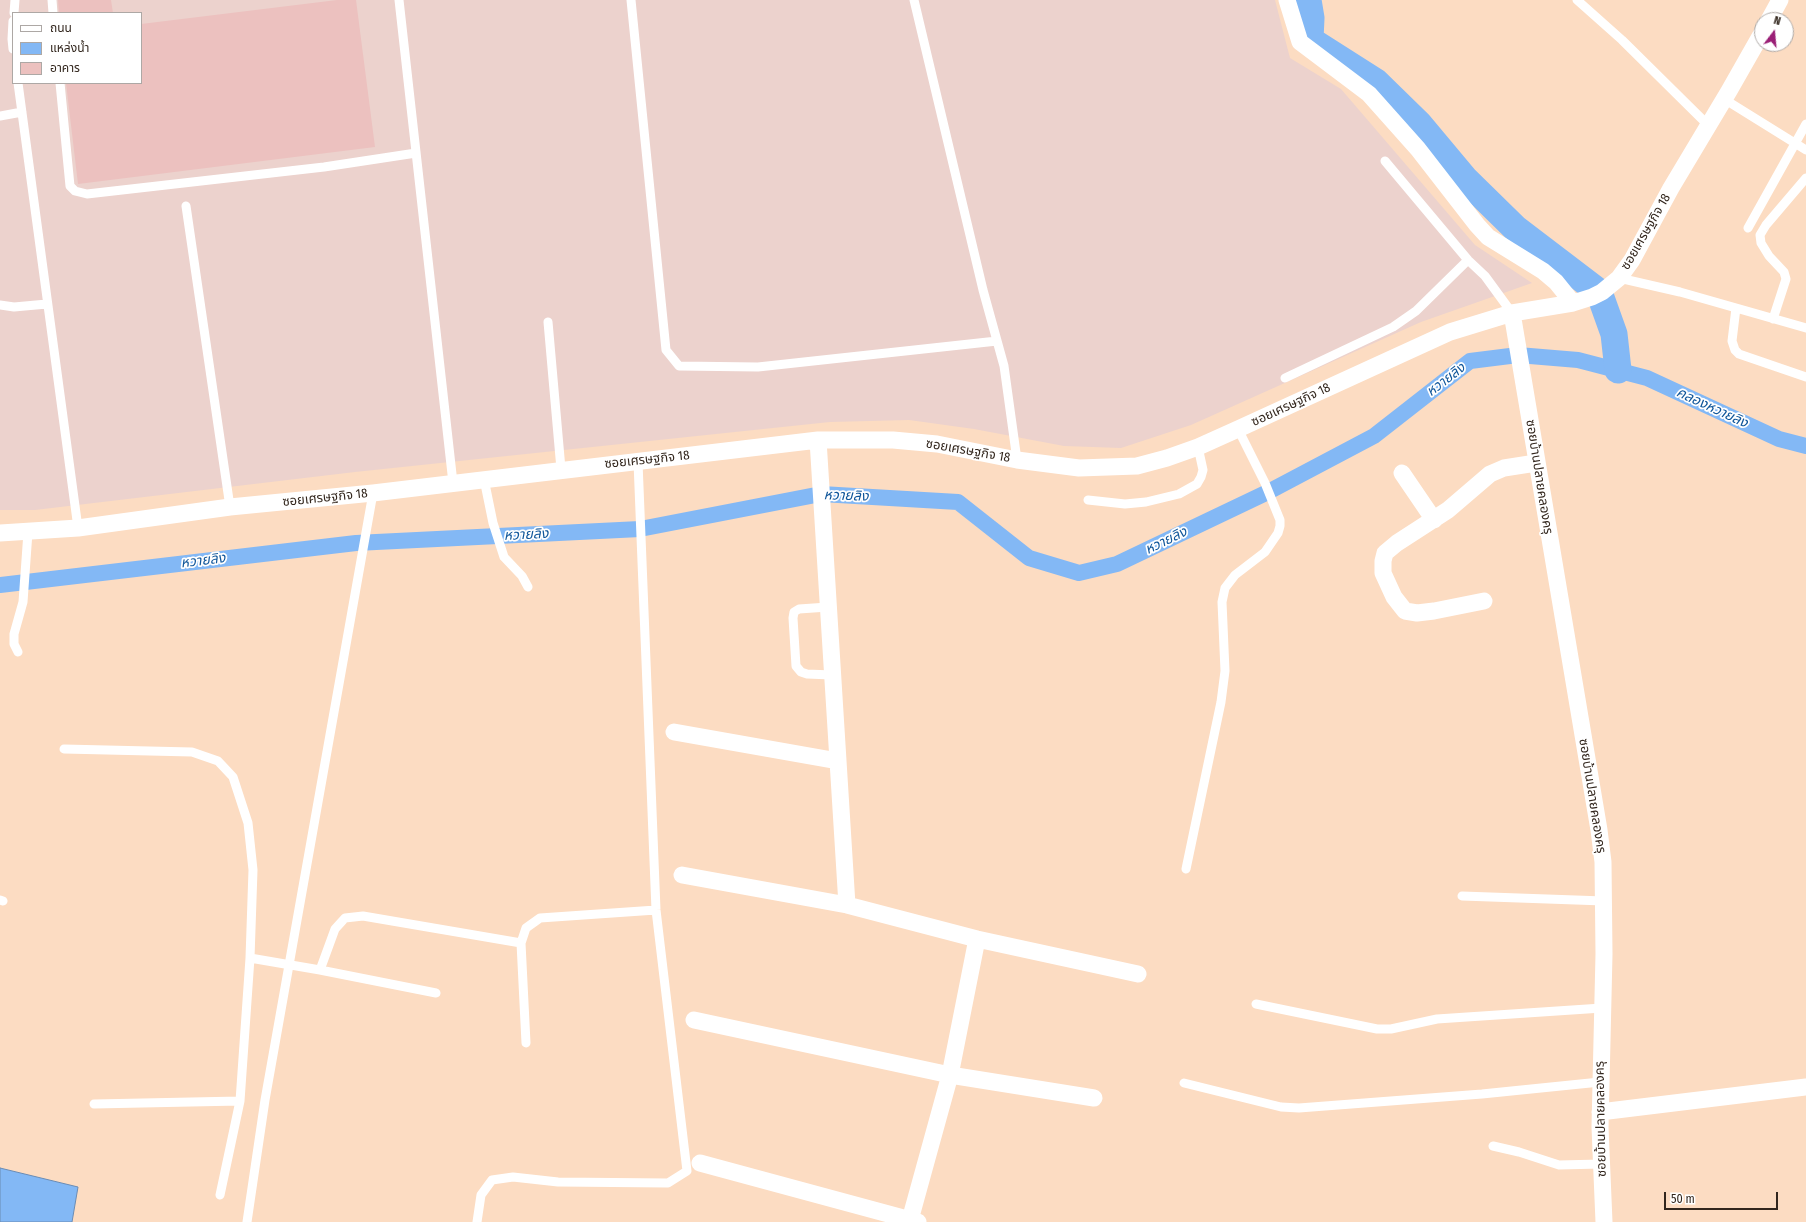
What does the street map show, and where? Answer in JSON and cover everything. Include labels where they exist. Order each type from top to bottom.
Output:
[{"type":"street","points":[[1287,0],[1300,42],[1369,94],[1418,149],[1476,225],[1484,233],[1543,271],[1556,282],[1573,303]]},
{"type":"street","points":[[1773,12],[1780,0]]},
{"type":"street","name":"ซอยเศรษฐกิจ 18","points":[[0,533],[78,528],[230,507],[373,493],[561,469],[638,462],[818,440],[900,440],[937,444],[1017,460],[1079,468],[1137,466],[1198,447],[1450,332],[1512,313],[1573,303],[1597,295],[1619,278],[1632,260],[1671,188],[1709,126],[1754,47]]},
{"type":"street","name":"ซอยบ้านปลายคลองครุ","points":[[1512,313],[1536,464],[1599,830],[1603,862],[1604,901],[1600,1112],[1604,1222]]},
{"type":"street","points":[[818,440],[847,905]]},
{"type":"street","points":[[1484,601],[1417,613],[1405,611],[1394,597],[1384,573],[1383,562],[1385,554],[1397,543],[1448,510],[1490,474],[1504,468],[1536,464]]},
{"type":"street","points":[[1402,473],[1434,520]]},
{"type":"street","points":[[674,732],[838,761]]},
{"type":"street","points":[[682,875],[847,905],[977,939],[1138,974]]},
{"type":"street","points":[[700,1163],[914,1221],[950,1075],[977,939]]},
{"type":"street","points":[[694,1020],[950,1075],[1094,1098]]},
{"type":"street","points":[[1600,1112],[1806,1088]]},
{"type":"lane","points":[[14,12],[15,0]]},
{"type":"lane","points":[[52,0],[53,12]]},
{"type":"lane","points":[[400,0],[453,483]]},
{"type":"lane","points":[[631,0],[666,350],[679,366],[758,367],[998,341]]},
{"type":"lane","points":[[914,0],[982,282],[1004,366],[1017,460]]},
{"type":"lane","points":[[1577,0],[1622,40],[1709,126]]},
{"type":"lane","points":[[18,84],[78,528]]},
{"type":"lane","points":[[60,84],[70,186],[75,191],[87,194],[316,168],[416,153]]},
{"type":"lane","points":[[1724,99],[1806,150]]},
{"type":"lane","points":[[0,116],[22,112]]},
{"type":"lane","points":[[1748,228],[1806,124]]},
{"type":"lane","points":[[1385,160],[1468,260],[1485,276],[1512,313]]},
{"type":"lane","points":[[1773,319],[1786,278],[1784,272],[1769,256],[1761,243],[1760,234],[1806,178]]},
{"type":"lane","points":[[186,206],[230,507]]},
{"type":"lane","points":[[1285,378],[1394,327],[1416,311],[1468,260]]},
{"type":"lane","points":[[1619,278],[1680,292],[1806,328]]},
{"type":"lane","points":[[0,305],[14,307],[47,304]]},
{"type":"lane","points":[[1736,308],[1732,341],[1736,350],[1740,354],[1806,378]]},
{"type":"lane","points":[[548,322],[561,469]]},
{"type":"lane","points":[[1186,869],[1221,702],[1225,671],[1222,608],[1225,588],[1235,575],[1265,552],[1278,533],[1280,520],[1265,483],[1238,429]]},
{"type":"lane","points":[[1088,500],[1125,504],[1146,502],[1179,494],[1197,484],[1201,477],[1202,470],[1198,447]]},
{"type":"lane","points":[[477,1222],[481,1195],[492,1180],[513,1177],[558,1182],[668,1183],[687,1171],[656,910],[638,462]]},
{"type":"lane","points":[[484,479],[493,523],[504,557],[522,576],[528,587]]},
{"type":"lane","points":[[247,1222],[265,1100],[373,493]]},
{"type":"lane","points":[[18,652],[14,644],[14,634],[23,602],[28,532]]},
{"type":"lane","points":[[828,607],[799,609],[794,612],[792,618],[796,666],[801,672],[807,674],[832,675]]},
{"type":"lane","points":[[64,749],[192,752],[218,761],[233,777],[248,823],[253,870],[250,958],[240,1101],[220,1195]]},
{"type":"lane","points":[[1462,896],[1604,901]]},
{"type":"lane","points":[[526,1043],[521,943],[526,928],[540,918],[656,910]]},
{"type":"lane","points":[[320,970],[335,929],[345,918],[363,916],[521,943]]},
{"type":"lane","points":[[250,958],[289,964],[436,993]]},
{"type":"lane","points":[[1256,1004],[1377,1029],[1391,1029],[1437,1020],[1602,1008]]},
{"type":"lane","points":[[1184,1083],[1281,1107],[1298,1108],[1482,1094],[1600,1082]]},
{"type":"lane","points":[[94,1104],[240,1101]]},
{"type":"lane","points":[[1493,1146],[1520,1152],[1559,1165],[1601,1164]]},
{"type":"shaded area","points":[[0,0],[1275,0],[1290,58],[1341,89],[1475,245],[1532,283],[1421,322],[1191,425],[1121,448],[1064,446],[974,429],[909,420],[830,422],[355,472],[35,510],[0,510]]},
{"type":"water","points":[[0,1168],[78,1187],[72,1222],[0,1222]]},
{"type":"building","points":[[58,0],[111,0],[113,12],[59,12]]},
{"type":"building","points":[[337,0],[356,0],[375,147],[78,184],[66,84],[142,84],[142,24]]},
{"type":"waterway","points":[[1308,0],[1311,18],[1310,40],[1376,82],[1419,124],[1465,179],[1515,228],[1599,292],[1614,334],[1618,370]]},
{"type":"waterway","name":"หวายลิง","points":[[0,585],[356,543],[640,529],[821,494],[958,502],[1029,558],[1079,573],[1117,564],[1268,492],[1374,436],[1470,361],[1518,355],[1578,360],[1647,378],[1779,439],[1806,446]]},
{"type":"water label","name":"คลองหวายลิง","points":[[1712,408]]}]
